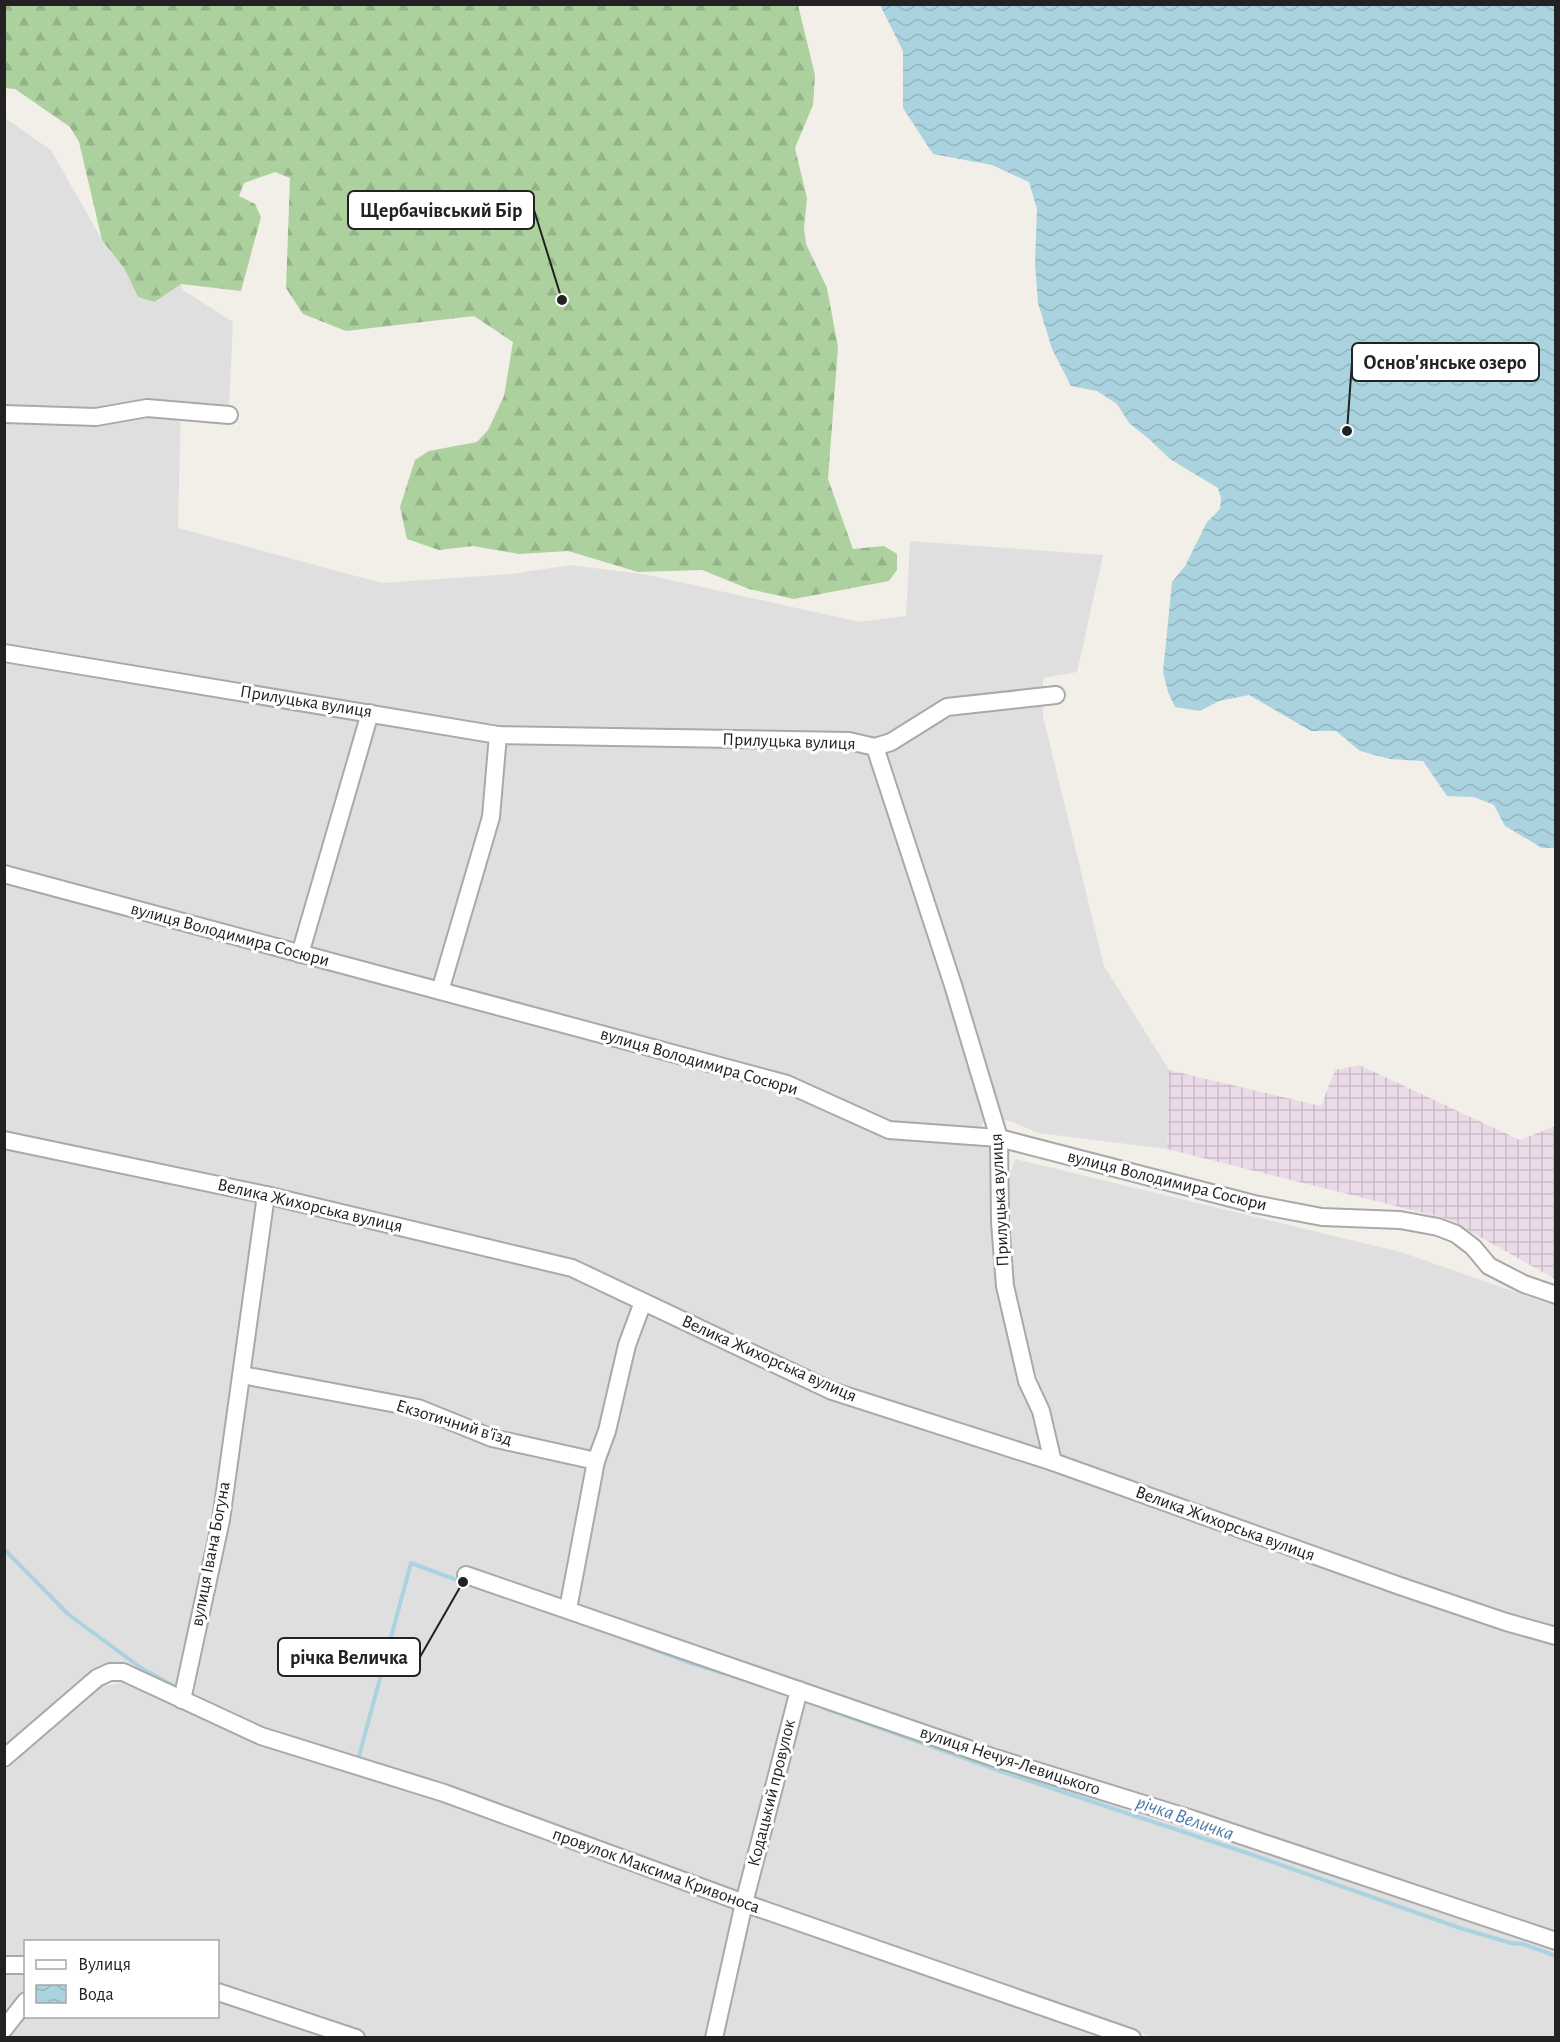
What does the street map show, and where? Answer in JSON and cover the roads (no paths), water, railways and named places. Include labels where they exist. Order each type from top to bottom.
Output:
[{"type":"street","points":[[4,414],[96,417],[147,408],[229,416]]},
{"type":"street","name":"Прилуцька вулиця","points":[[4,653],[498,735],[849,741],[875,747],[953,985],[999,1138],[1000,1222],[1005,1286],[1027,1381],[1041,1412],[1053,1462]]},
{"type":"street","points":[[875,747],[891,741],[947,707],[1056,695]]},
{"type":"street","points":[[300,954],[370,712]]},
{"type":"street","points":[[440,991],[491,817],[498,735]]},
{"type":"street","name":"вулиця Володимира Сосюри","points":[[4,874],[787,1084],[889,1130],[999,1138],[1254,1204],[1323,1217],[1400,1220],[1438,1227],[1456,1234],[1473,1247],[1489,1266],[1524,1284],[1556,1295]]},
{"type":"street","name":"Велика Жихорська вулиця","points":[[4,1140],[266,1195],[572,1268],[832,1390],[1053,1462],[1400,1586],[1506,1622],[1556,1636]]},
{"type":"street","name":"вулиця Івана Богуна","points":[[182,1700],[221,1520],[266,1195]]},
{"type":"street","points":[[568,1609],[596,1461],[607,1431],[627,1345],[643,1302]]},
{"type":"street","name":"Екзотичний в'їзд","points":[[242,1375],[418,1408],[492,1437],[596,1461]]},
{"type":"street","name":"вулиця Нечуя-Левицького","points":[[466,1575],[992,1757],[1192,1819],[1556,1941]]},
{"type":"street","points":[[4,1758],[97,1678],[110,1672],[123,1672],[182,1700]]},
{"type":"street","name":"Кодацький провулок","points":[[714,2037],[744,1903],[799,1690]]},
{"type":"street","name":"провулок Максима Кривоноса","points":[[182,1700],[261,1736],[444,1792],[744,1903],[1132,2037]]},
{"type":"street","points":[[4,1965],[24,1965]]},
{"type":"street","points":[[219,1992],[356,2037]]},
{"type":"street","points":[[4,2029],[24,2004]]},
{"type":"water","points":[[880,5],[1555,5],[1555,848],[1542,848],[1505,826],[1494,805],[1474,797],[1447,796],[1423,761],[1390,759],[1360,751],[1336,731],[1311,731],[1249,695],[1219,701],[1200,711],[1175,707],[1163,672],[1172,582],[1185,566],[1207,522],[1220,509],[1221,498],[1218,488],[1170,459],[1129,423],[1117,404],[1097,391],[1071,386],[1052,349],[1038,303],[1035,264],[1037,209],[1029,182],[992,165],[933,154],[903,108],[903,51]]},
{"type":"waterway","name":"річка Величка","points":[[4,1549],[68,1614],[141,1668],[174,1686]]},
{"type":"waterway","name":"річка Величка","points":[[358,1760],[411,1563],[465,1583]]},
{"type":"waterway","name":"річка Величка","points":[[620,1637],[690,1663],[740,1678]]},
{"type":"waterway","name":"річка Величка","points":[[824,1708],[1003,1772],[1250,1854],[1460,1928],[1511,1943],[1523,1944],[1556,1956]]},
{"type":"place","name":"Щербачівський Бір","points":[[562,300]]},
{"type":"place","name":"Основ'янське озеро","points":[[1347,431]]},
{"type":"place","name":"річка Величка","points":[[463,1582]]}]
